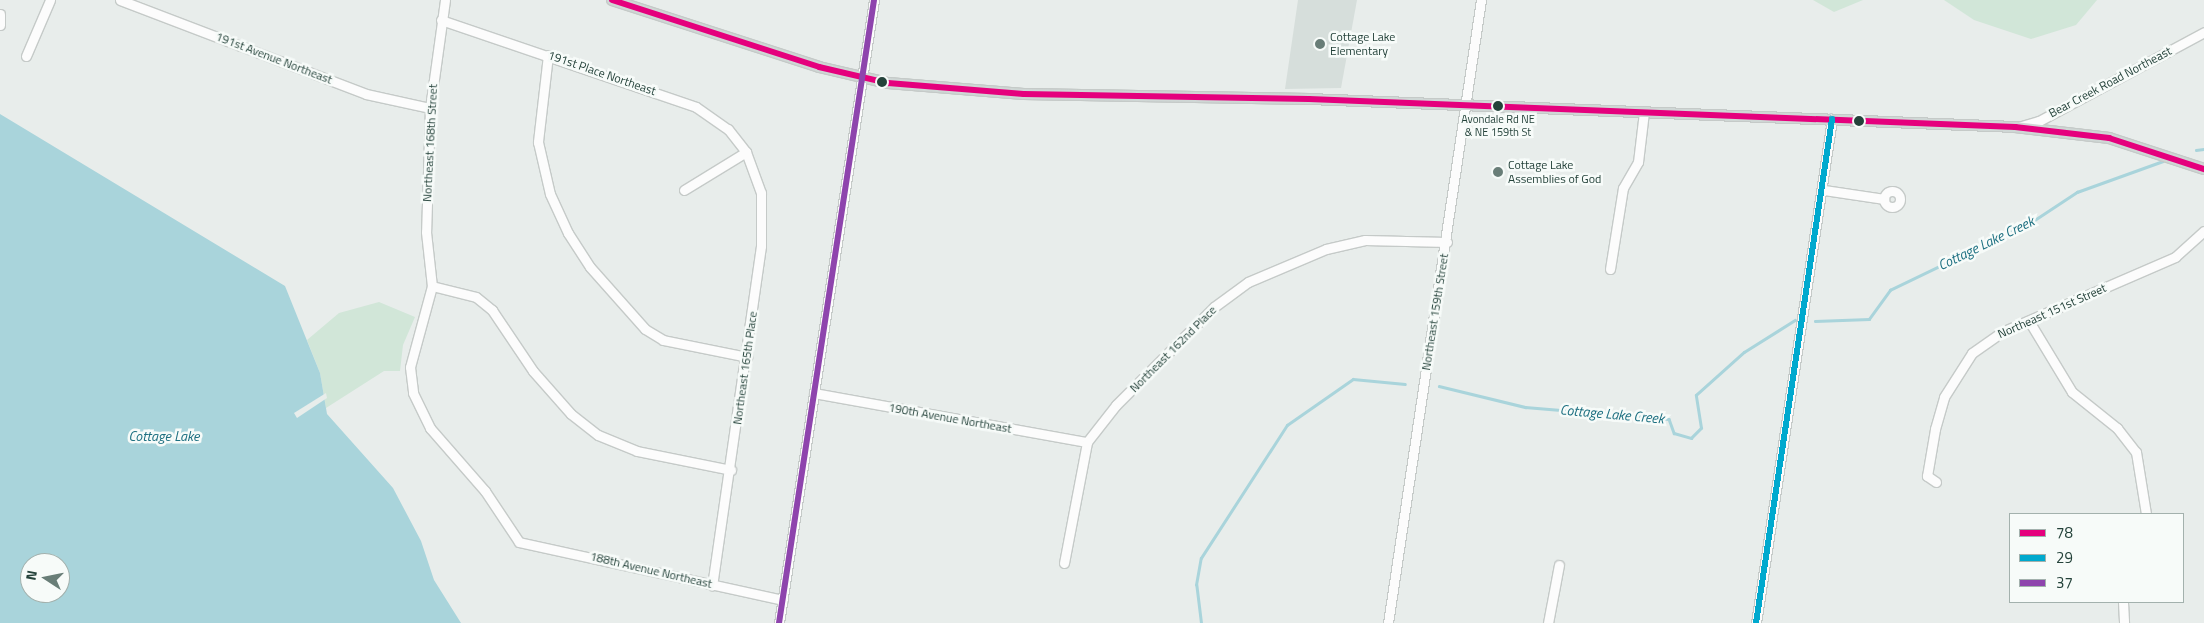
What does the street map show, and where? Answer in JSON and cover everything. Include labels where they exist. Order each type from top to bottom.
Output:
[{"type":"main road","points":[[612,0],[862,80],[1024,94],[1467,104],[2015,127],[2109,138],[2204,170]]},
{"type":"street","points":[[26,56],[50,0]]},
{"type":"street","name":"191st Avenue Northeast","points":[[120,0],[143,4],[366,94],[430,108]]},
{"type":"street","name":"Northeast 168th Street","points":[[432,286],[426,232],[430,108],[445,0]]},
{"type":"street","points":[[780,623],[874,0]]},
{"type":"street","name":"Northeast 159th Street","points":[[1388,623],[1447,242],[1481,0]]},
{"type":"street","points":[[0,14],[0,25]]},
{"type":"street","name":"191st Place Northeast","points":[[441,20],[696,107],[728,129],[746,152]]},
{"type":"street","name":"Bear Creek Road Northeast","points":[[2015,127],[2039,121],[2204,32]]},
{"type":"street","points":[[548,55],[537,116],[540,159],[550,194],[568,233],[618,301],[663,340],[747,357]]},
{"type":"street","points":[[1610,269],[1623,188],[1638,162],[1644,112]]},
{"type":"street","points":[[1756,623],[1824,190],[1832,119]]},
{"type":"street","points":[[684,190],[746,152]]},
{"type":"street","name":"Northeast 165th Place","points":[[712,585],[747,357],[762,215],[761,192],[746,152]]},
{"type":"street","points":[[1824,190],[1884,198]]},
{"type":"street","name":"Northeast 151st Street","points":[[1936,482],[1927,476],[1935,429],[1956,373],[1986,342],[2029,321],[2175,257],[2204,231]]},
{"type":"street","name":"Northeast 162nd Place","points":[[1087,442],[1182,338],[1248,282],[1311,255],[1365,240],[1447,242]]},
{"type":"street","points":[[432,286],[468,294],[492,310],[533,371],[571,414],[598,435],[637,451],[731,470]]},
{"type":"street","name":"188th Avenue Northeast","points":[[432,286],[413,348],[413,393],[430,428],[485,491],[519,542],[783,600]]},
{"type":"street","points":[[2029,321],[2072,392],[2129,440],[2141,464],[2146,513]]},
{"type":"street","name":"190th Avenue Northeast","points":[[814,393],[1087,442]]},
{"type":"street","points":[[1064,563],[1087,442]]},
{"type":"street","points":[[1548,623],[1559,565]]},
{"type":"street","points":[[2123,603],[2124,623]]},
{"type":"shaded area","name":"Cottage Lake Elementary","points":[[1298,0],[1357,0],[1341,88],[1285,89]]},
{"type":"green space","points":[[1813,0],[1863,0],[1834,12]]},
{"type":"green space","points":[[1944,0],[2097,0],[2076,25],[2031,39],[1974,20]]},
{"type":"green space","points":[[379,302],[415,317],[403,345],[400,371],[384,371],[326,408],[320,373],[307,340],[339,313]]},
{"type":"water","name":"Cottage Lake","points":[[0,114],[285,286],[320,373],[327,414],[393,488],[421,541],[434,580],[461,623],[0,623]]},
{"type":"pier","points":[[326,393],[327,398],[297,418],[294,413]]},
{"type":"waterway","name":"Cottage Lake Creek","points":[[2196,150],[2204,149]]},
{"type":"waterway","name":"Cottage Lake Creek","points":[[1815,321],[1869,319],[1890,290],[2033,221],[2077,192],[2163,161]]},
{"type":"waterway","name":"Cottage Lake Creek","points":[[1439,386],[1525,407],[1669,419],[1674,433],[1691,438],[1701,428],[1696,395],[1744,352],[1795,320]]},
{"type":"waterway","name":"Cottage Lake Creek","points":[[1201,623],[1196,585],[1201,558],[1287,425],[1353,379],[1405,384]]},
{"type":"transit line","name":"78","points":[[612,0],[819,67],[888,83],[1024,94],[1309,99],[2015,127],[2109,138],[2204,169]]},
{"type":"transit line","name":"37","points":[[779,623],[874,0]]},
{"type":"transit line","name":"29","points":[[1756,623],[1832,119]]},
{"type":"place","name":"Cottage Lake Elementary","points":[[1320,44]]},
{"type":"place","name":"Avondale Rd NE & NE 159th St","points":[[1498,106]]},
{"type":"place","name":"Cottage Lake Assemblies of God","points":[[1498,172]]}]
